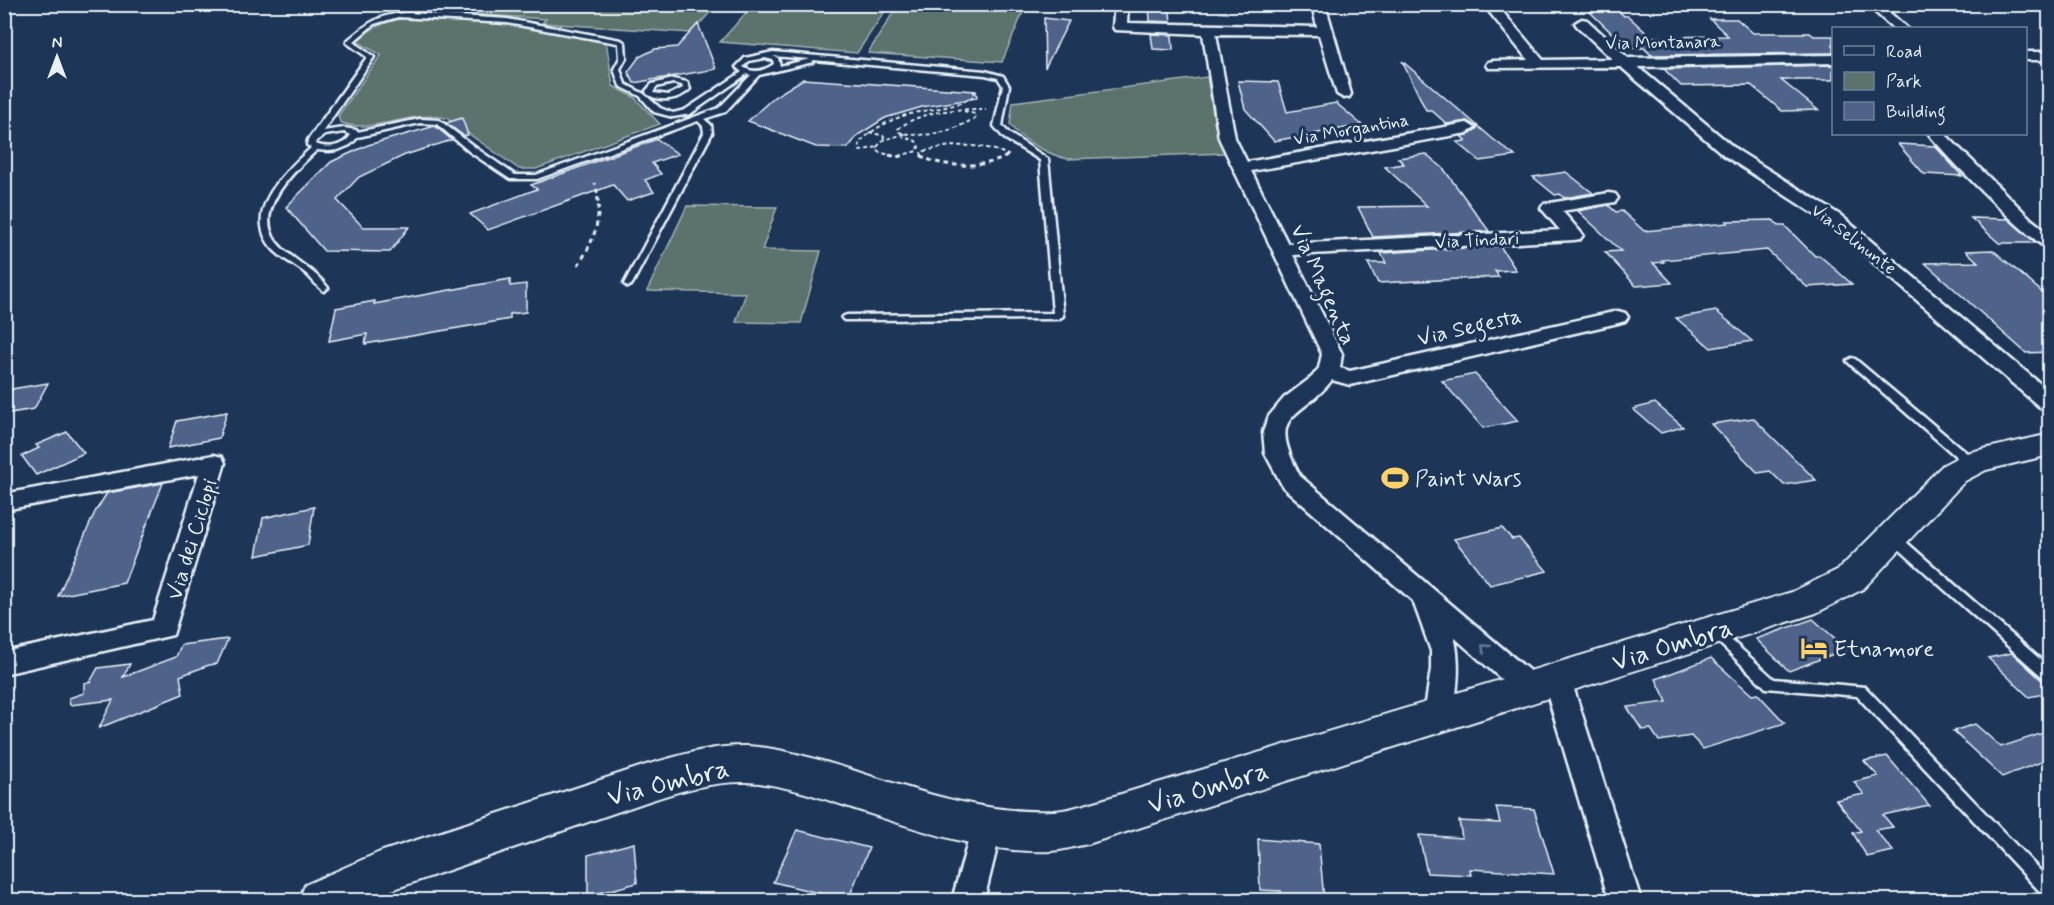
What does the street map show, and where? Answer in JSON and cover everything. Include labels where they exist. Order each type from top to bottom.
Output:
[{"type":"main road","name":"Via Ombra","points":[[321,900],[371,877],[560,812],[703,767],[765,765],[797,772],[949,819],[987,827],[1020,831],[1055,831],[1088,824],[1803,603],[1851,579],[1954,473],[1972,463],[2049,444]]},
{"type":"street","points":[[1122,4],[1120,27],[1325,32]]},
{"type":"street","points":[[1318,4],[1344,94]]},
{"type":"street","points":[[1489,4],[1539,64]]},
{"type":"street","points":[[1872,4],[1895,25]]},
{"type":"street","name":"Via Selinunte","points":[[1582,23],[1731,153],[1834,219],[2049,404]]},
{"type":"street","name":"Via Magenta","points":[[1209,30],[1227,138],[1283,250],[1332,354],[1334,364],[1330,372],[1299,395],[1278,421],[1274,434],[1275,448],[1281,466],[1291,481],[1422,593],[1543,683]]},
{"type":"street","points":[[2027,56],[2049,56]]},
{"type":"street","name":"Via Montanara","points":[[1493,65],[1832,59]]},
{"type":"street","name":"Via Morgantina","points":[[1242,168],[1467,128]]},
{"type":"street","points":[[1938,135],[2026,224],[2049,244]]},
{"type":"street","name":"Via Tindari","points":[[1283,250],[1574,235],[1550,208],[1609,198]]},
{"type":"street","name":"Via Segesta","points":[[1330,372],[1350,378],[1618,317]]},
{"type":"street","name":"Via dei Ciclopi","points":[[4,502],[214,463],[164,628],[4,663]]},
{"type":"street","points":[[1422,593],[1444,644],[1445,669],[1438,699],[1438,716]]},
{"type":"street","points":[[1543,683],[1625,900]]},
{"type":"street","points":[[968,900],[987,827]]},
{"type":"lane","points":[[646,94],[650,87],[666,81],[679,81],[687,86],[685,92],[675,96],[659,97],[646,94],[622,85],[617,69],[623,58],[622,43],[612,38],[507,21],[398,15],[372,23],[350,42],[371,57],[311,144],[315,148],[326,149],[343,146],[355,135],[420,121],[439,122],[473,150],[513,177],[523,179],[537,177],[722,110],[757,73]]},
{"type":"lane","points":[[847,61],[806,62],[757,73],[746,72],[740,68],[740,64],[773,54],[993,74],[1005,81],[998,126],[1044,159],[1058,316],[847,318]]},
{"type":"lane","points":[[757,57],[768,57],[778,61],[778,65],[772,70]]},
{"type":"lane","points":[[646,94],[657,110],[665,114],[687,112],[746,72]]},
{"type":"lane","points":[[330,114],[333,123],[344,130]]},
{"type":"lane","points":[[627,284],[708,133],[707,124],[700,118]]},
{"type":"lane","points":[[314,138],[327,132],[344,130],[353,132],[355,135]]},
{"type":"lane","points":[[315,148],[297,163],[267,204],[264,224],[276,247],[318,278],[324,288]]},
{"type":"lane","points":[[1852,361],[1972,463]]},
{"type":"lane","points":[[1893,538],[2049,676]]},
{"type":"lane","points":[[1714,631],[1771,684],[1860,691],[2049,892]]},
{"type":"path","points":[[964,111],[975,114],[975,118],[955,128],[883,140],[877,147],[860,151],[859,143],[868,132],[890,120],[919,111],[961,104],[974,96],[974,91]]},
{"type":"path","points":[[877,147],[879,152],[890,156],[904,156],[919,152],[940,146],[963,145],[993,148],[1003,150],[1008,155],[999,161],[963,165],[926,160],[919,152],[920,147],[916,141],[899,132],[898,129],[922,116],[976,108],[1000,109]]},
{"type":"path","points":[[919,111],[922,116]]},
{"type":"path","points":[[890,120],[904,124]]},
{"type":"path","points":[[868,132],[884,136],[883,140]]},
{"type":"path","points":[[578,265],[590,250],[601,216],[600,199],[595,183]]},
{"type":"green space","points":[[404,4],[717,5],[691,33],[542,23],[546,19],[397,9]]},
{"type":"green space","points":[[753,5],[889,5],[857,53],[720,42]]},
{"type":"green space","points":[[898,5],[1026,5],[1002,62],[868,53]]},
{"type":"green space","points":[[399,19],[502,23],[606,41],[613,86],[634,97],[660,124],[536,169],[519,169],[446,118],[420,117],[364,126],[340,122],[338,116],[381,55],[356,41],[369,31],[384,24]]},
{"type":"green space","points":[[1207,77],[1215,126],[1226,153],[1068,159],[1036,146],[1014,130],[1010,124],[1013,102]]},
{"type":"green space","points":[[687,206],[777,207],[762,250],[821,251],[801,323],[736,322],[746,293],[647,291]]},
{"type":"building","points":[[1149,4],[1169,4],[1171,22],[1150,21]]},
{"type":"building","points":[[1618,10],[1651,37],[1728,36],[1710,19],[1737,19],[1753,33],[1810,33],[1814,36],[1832,36],[1832,53],[1651,55],[1644,48],[1627,48],[1589,11]]},
{"type":"building","points":[[1044,18],[1069,21],[1045,68]]},
{"type":"building","points":[[698,24],[716,69],[634,83],[628,72],[639,57],[655,49],[677,47]]},
{"type":"building","points":[[1151,34],[1172,35],[1173,50],[1153,49]]},
{"type":"building","points":[[1402,61],[1515,156],[1480,161],[1457,142],[1466,141],[1461,136],[1468,135],[1477,127],[1467,121],[1447,124],[1431,110],[1426,110]]},
{"type":"building","points":[[1832,65],[1832,80],[1781,80],[1818,110],[1782,111],[1751,85],[1681,86],[1664,69]]},
{"type":"building","points":[[803,79],[976,91],[977,98],[922,107],[885,118],[858,135],[848,148],[816,147],[748,121],[774,97]]},
{"type":"building","points":[[1238,81],[1278,82],[1287,112],[1336,103],[1362,125],[1274,141],[1245,109]]},
{"type":"building","points":[[462,118],[468,135],[464,136],[446,123]]},
{"type":"building","points":[[435,126],[452,140],[405,155],[359,177],[337,200],[363,227],[409,227],[390,252],[324,251],[286,207],[331,162],[368,145]]},
{"type":"building","points":[[657,139],[678,154],[652,163],[661,174],[645,180],[654,192],[627,201],[613,185],[488,230],[470,214],[537,189],[531,185]]},
{"type":"building","points":[[1898,144],[1935,146],[1962,176],[1924,174]]},
{"type":"building","points":[[1426,154],[1443,168],[1489,231],[1373,237],[1358,207],[1427,206],[1385,167],[1404,164],[1398,158]]},
{"type":"building","points":[[1566,172],[1593,193],[1564,198],[1560,194],[1555,195],[1533,177]]},
{"type":"building","points":[[1608,205],[1616,212],[1622,211],[1644,231],[1728,223],[1726,221],[1773,220],[1779,226],[1785,226],[1815,256],[1820,256],[1852,284],[1807,287],[1767,250],[1662,260],[1664,262],[1653,263],[1672,283],[1636,286],[1605,252],[1621,251],[1578,211]]},
{"type":"building","points":[[1971,218],[2008,219],[2036,243],[1999,243]]},
{"type":"building","points":[[1500,246],[1516,270],[1495,271],[1499,277],[1378,283],[1368,263],[1386,263],[1381,253]]},
{"type":"building","points":[[1993,250],[2043,293],[2049,292],[2049,352],[2026,353],[1925,263],[1978,262],[1966,251]]},
{"type":"building","points":[[510,279],[510,286],[526,284],[526,312],[510,314],[510,319],[365,344],[367,334],[329,341],[336,308],[375,301],[374,304]]},
{"type":"building","points":[[1716,311],[1752,341],[1711,348],[1676,318]]},
{"type":"building","points":[[1475,374],[1518,421],[1483,428],[1442,381]]},
{"type":"building","points":[[48,383],[34,409],[4,414],[4,402],[12,389]]},
{"type":"building","points":[[1655,403],[1683,427],[1661,433],[1633,409]]},
{"type":"building","points":[[227,412],[219,438],[168,448],[177,421]]},
{"type":"building","points":[[1753,418],[1816,480],[1784,485],[1770,471],[1758,473],[1711,424]]},
{"type":"building","points":[[67,432],[84,453],[36,475],[22,456],[39,448],[36,445]]},
{"type":"building","points":[[163,483],[124,583],[58,596],[95,512],[107,493]]},
{"type":"building","points":[[314,507],[308,545],[256,556],[263,518]]},
{"type":"building","points":[[1502,528],[1512,539],[1519,538],[1547,571],[1490,585],[1454,539]]},
{"type":"building","points":[[1813,619],[1847,649],[1789,671],[1756,639]]},
{"type":"building","points":[[228,639],[217,664],[180,676],[183,694],[99,728],[113,700],[70,705],[69,698],[84,693],[84,683],[90,682],[98,668],[130,664],[123,677],[176,657],[181,645]]},
{"type":"building","points":[[2012,653],[2044,682],[2049,683],[2049,693],[2029,697],[1988,658]]},
{"type":"building","points":[[1711,658],[1752,695],[1758,694],[1785,723],[1703,749],[1691,736],[1659,741],[1651,729],[1642,730],[1627,707],[1667,702],[1656,679]]},
{"type":"building","points":[[1975,724],[2001,747],[2049,731],[2049,759],[2002,777],[1953,731]]},
{"type":"building","points":[[1887,756],[1929,805],[1883,815],[1893,827],[1875,830],[1893,851],[1867,857],[1853,833],[1861,831],[1836,800],[1864,794],[1854,782],[1878,776],[1864,761]]},
{"type":"building","points":[[1496,807],[1534,809],[1554,874],[1470,869],[1471,875],[1427,873],[1419,835],[1462,838],[1459,821],[1500,823]]},
{"type":"building","points":[[797,830],[869,848],[848,900],[773,882]]},
{"type":"building","points":[[1258,839],[1319,844],[1324,900],[1281,900],[1281,891],[1260,890]]},
{"type":"building","points":[[634,843],[637,883],[588,896],[588,855]]},
{"type":"place","name":"Paint Wars","points":[[1395,478]]},
{"type":"place","name":"Etnamore","points":[[1814,648]]}]
